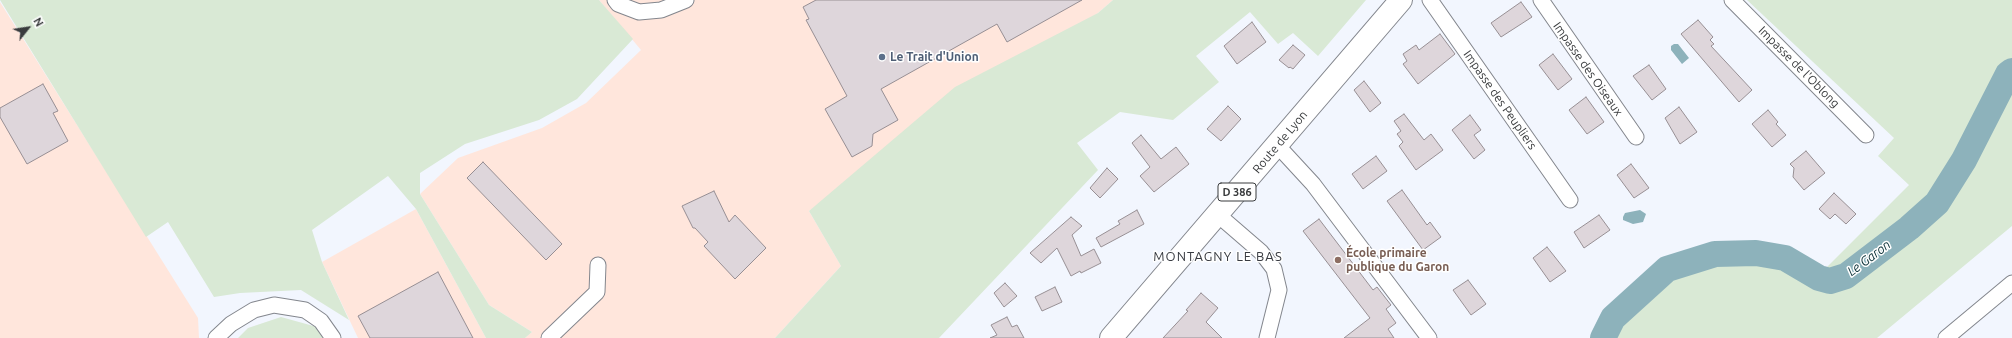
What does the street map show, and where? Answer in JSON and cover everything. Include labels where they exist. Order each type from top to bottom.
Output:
[{"type":"main road","name":"Route de Lyon","points":[[1111,338],[1401,0]]},
{"type":"street","points":[[615,0],[618,4],[639,12],[661,10],[686,0]]},
{"type":"street","name":"Impasse des Peupliers","points":[[1430,0],[1570,200]]},
{"type":"street","name":"Impasse des Oiseaux","points":[[1541,0],[1636,138]]},
{"type":"street","name":"Impasse de l'Oblong","points":[[1732,0],[1866,134]]},
{"type":"street","points":[[1277,145],[1314,184],[1429,338]]},
{"type":"street","points":[[1217,214],[1262,252],[1274,268],[1279,290],[1268,338]]},
{"type":"street","points":[[549,338],[597,292],[598,265]]},
{"type":"street","points":[[1946,338],[2012,283]]},
{"type":"street","points":[[216,338],[231,324],[254,310],[274,305],[305,310],[321,321],[332,338]]},
{"type":"shaded area","points":[[599,0],[1113,0],[1098,13],[809,211],[841,266],[775,338],[525,338],[532,332],[489,305],[420,194],[458,158],[542,128],[586,103],[641,50]]},
{"type":"shaded area","points":[[0,2],[198,318],[199,338],[0,338]]},
{"type":"shaded area","points":[[416,209],[486,338],[358,338],[322,262]]},
{"type":"green space","points":[[0,0],[599,0],[633,39],[577,99],[539,120],[465,144],[420,173],[420,194],[489,305],[532,332],[525,338],[486,338],[416,209],[388,176],[312,230],[322,262],[349,320],[301,290],[240,293],[214,297],[168,222],[146,237]]},
{"type":"green space","points":[[1113,0],[1366,0],[1318,56],[1293,33],[1278,44],[1250,12],[1196,56],[1219,82],[1173,120],[1120,112],[1077,143],[1098,170],[939,338],[775,338],[841,266],[809,211],[955,87],[1098,13]]},
{"type":"green space","points":[[1747,0],[2012,0],[2012,226],[1877,338],[1590,338],[1620,303],[1666,262],[1723,247],[1778,248],[1822,272],[1909,185],[1878,156],[1894,138]]},
{"type":"green space","points":[[281,317],[317,327],[323,338],[238,338],[248,328]]},
{"type":"water","points":[[1678,44],[1689,58],[1682,64],[1671,50],[1671,46]]},
{"type":"water","points":[[1640,210],[1646,214],[1643,222],[1633,224],[1623,220],[1625,213]]},
{"type":"building","name":"Le Trait d'Union","points":[[816,0],[1082,0],[1007,42],[997,24],[881,89],[898,120],[873,134],[872,146],[852,157],[825,109],[847,96],[806,20],[809,19],[803,7]]},
{"type":"building","points":[[1521,2],[1532,17],[1501,37],[1491,23]]},
{"type":"building","points":[[1698,20],[1713,37],[1710,40],[1714,44],[1711,46],[1752,90],[1739,102],[1681,34]]},
{"type":"building","points":[[1252,22],[1266,42],[1237,64],[1224,46]]},
{"type":"building","points":[[1440,34],[1455,54],[1418,84],[1403,64],[1407,61],[1403,54],[1416,45],[1419,50]]},
{"type":"building","points":[[1293,45],[1305,55],[1293,69],[1290,67],[1289,68],[1279,60]]},
{"type":"building","points":[[1553,54],[1572,79],[1558,90],[1539,65]]},
{"type":"building","points":[[1649,65],[1666,89],[1652,100],[1633,76]]},
{"type":"building","points":[[1364,81],[1381,103],[1370,112],[1354,90]]},
{"type":"building","points":[[43,84],[58,111],[53,113],[68,141],[27,164],[0,117],[0,108]]},
{"type":"building","points":[[1586,97],[1604,122],[1587,134],[1569,110]]},
{"type":"building","points":[[1228,106],[1241,119],[1221,141],[1207,129]]},
{"type":"building","points":[[1679,107],[1697,132],[1680,144],[1665,118]]},
{"type":"building","points":[[1768,110],[1778,122],[1776,124],[1786,135],[1772,147],[1752,124]]},
{"type":"building","points":[[1404,114],[1424,140],[1431,134],[1443,150],[1416,170],[1399,146],[1403,142],[1397,134],[1401,131],[1394,121]]},
{"type":"building","points":[[1470,115],[1481,130],[1474,135],[1485,150],[1474,159],[1452,130]]},
{"type":"building","points":[[1141,135],[1161,159],[1176,147],[1189,164],[1154,192],[1140,176],[1150,167],[1132,143]]},
{"type":"building","points":[[1806,151],[1825,173],[1804,190],[1793,177],[1794,168],[1790,164]]},
{"type":"building","points":[[1376,156],[1387,171],[1363,189],[1352,174]]},
{"type":"building","points":[[483,162],[562,244],[546,260],[467,178]]},
{"type":"building","points":[[1631,164],[1649,188],[1634,198],[1617,175]]},
{"type":"building","points":[[1107,168],[1118,179],[1100,198],[1090,188]]},
{"type":"building","points":[[1402,190],[1427,225],[1430,222],[1441,237],[1423,250],[1387,201]]},
{"type":"building","points":[[714,191],[729,222],[735,215],[766,248],[735,279],[704,246],[708,242],[695,228],[693,228],[682,206]]},
{"type":"building","points":[[1834,193],[1856,214],[1846,224],[1835,214],[1830,219],[1819,209]]},
{"type":"building","points":[[1137,210],[1144,224],[1101,247],[1096,238],[1120,224],[1118,221]]},
{"type":"building","points":[[1599,215],[1610,230],[1584,248],[1574,232]]},
{"type":"building","points":[[1071,217],[1082,226],[1072,235],[1081,256],[1094,249],[1101,263],[1081,273],[1080,271],[1071,276],[1057,248],[1041,263],[1030,253]]},
{"type":"building","points":[[1319,219],[1373,290],[1377,287],[1391,305],[1386,309],[1396,323],[1388,329],[1394,338],[1344,338],[1370,318],[1303,231]]},
{"type":"building","points":[[1547,247],[1566,271],[1550,282],[1533,258]]},
{"type":"building","points":[[438,272],[473,338],[370,338],[358,316]]},
{"type":"building","points":[[1468,280],[1486,304],[1471,315],[1453,290]]},
{"type":"building","points":[[1005,283],[1017,296],[1004,307],[994,293]]},
{"type":"building","points":[[1055,287],[1062,302],[1042,311],[1035,297]]},
{"type":"building","points":[[1201,293],[1218,308],[1206,322],[1222,338],[1163,338],[1188,311],[1186,310]]},
{"type":"building","points":[[1007,317],[1012,327],[1017,325],[1024,338],[990,338],[997,335],[991,325]]},
{"type":"waterway","name":"Le Garon","points":[[1603,338],[1613,318],[1667,269],[1715,254],[1756,253],[1785,258],[1819,278],[1830,281],[1846,276],[1909,228],[1937,203],[1964,160],[2008,74],[2012,71]]},
{"type":"place","name":"Le Trait d'Union","points":[[882,57]]},
{"type":"place","name":"École primaire publique du Garon","points":[[1338,260]]},
{"type":"district","name":"MONTAGNY LE BAS","points":[[1218,257]]}]
